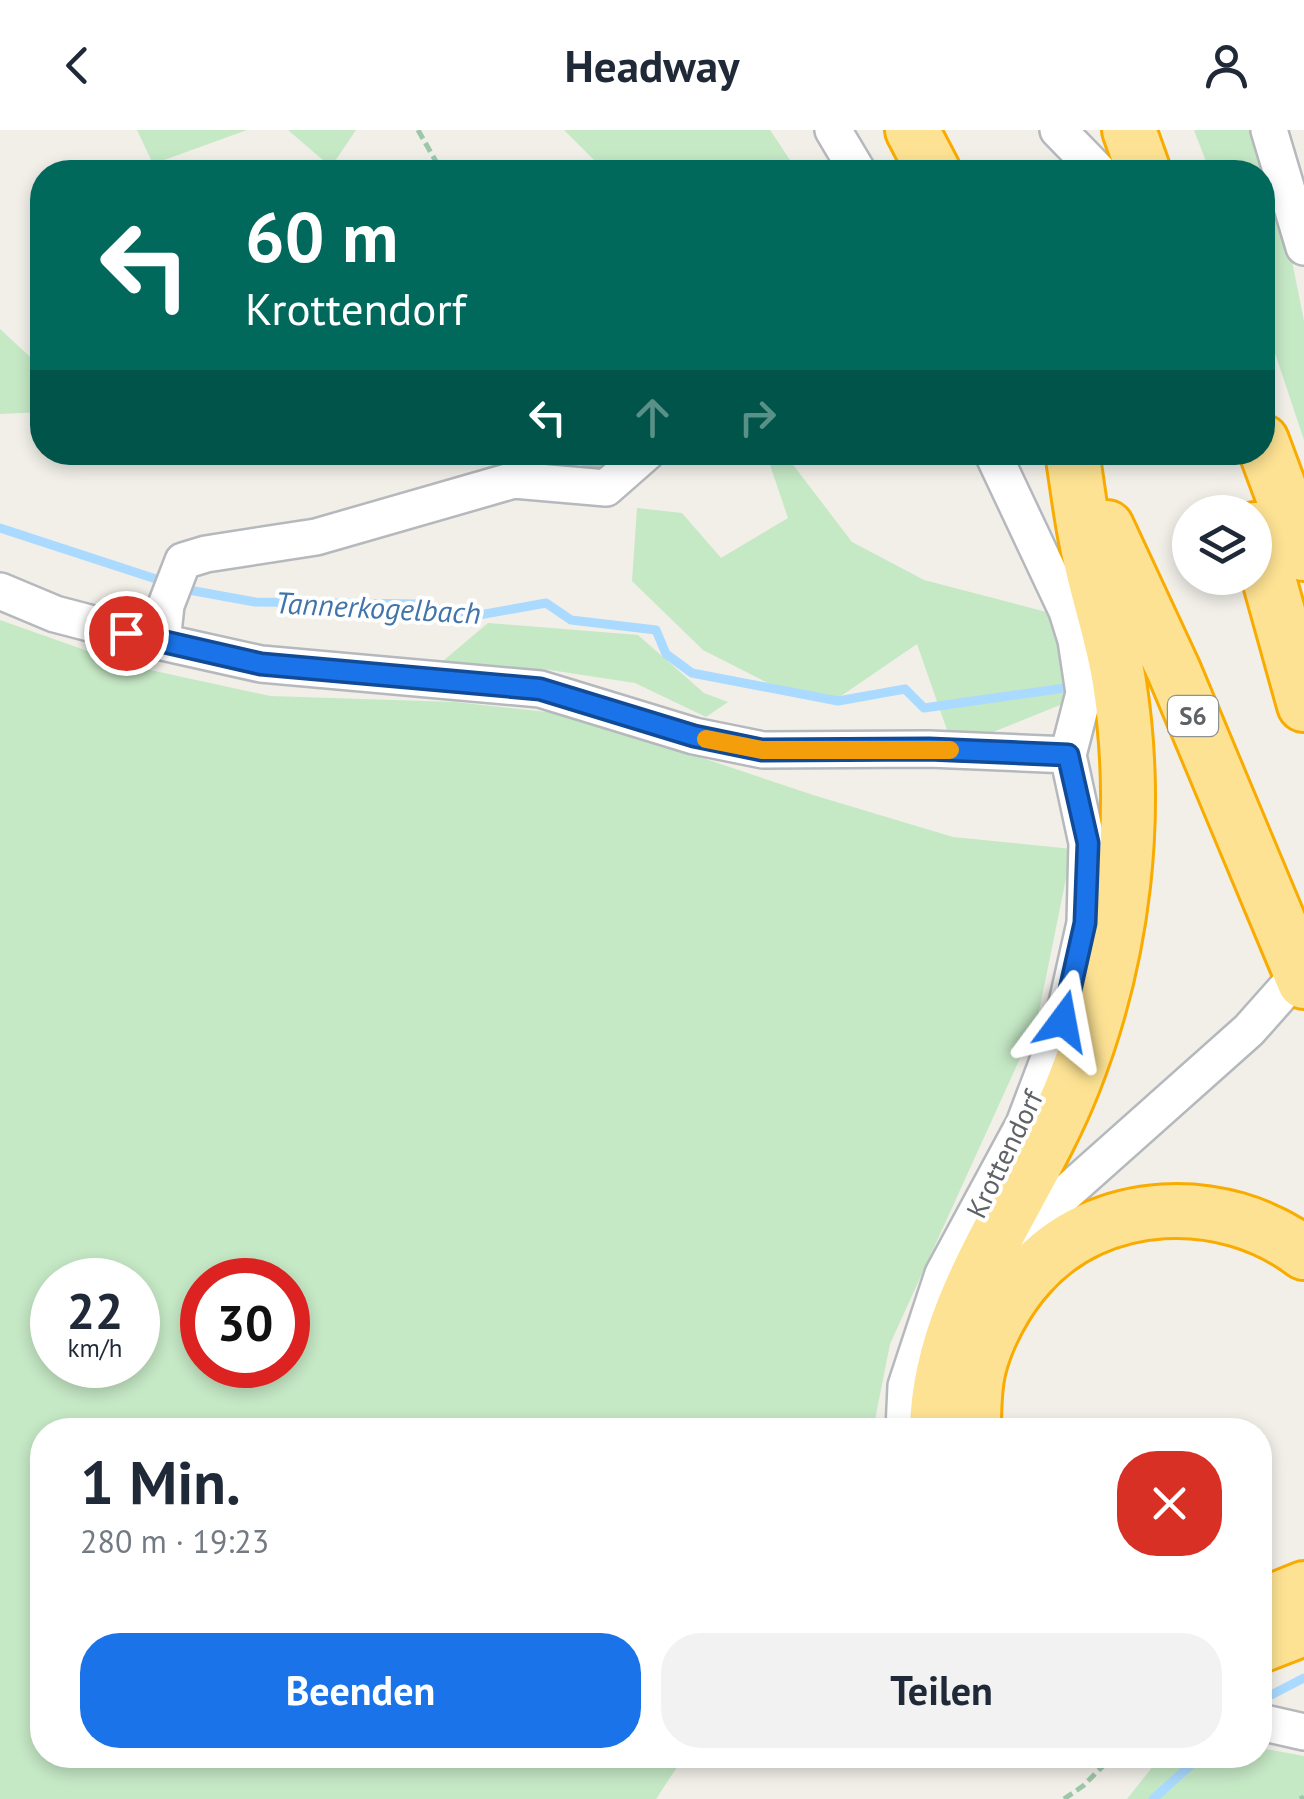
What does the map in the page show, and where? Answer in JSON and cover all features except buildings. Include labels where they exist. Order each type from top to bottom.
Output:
[{"type":"highway","points":[[912,130],[928,160]]},
{"type":"highway","points":[[1130,130],[1140,160]]},
{"type":"highway","points":[[936,1418],[942,1366],[956,1322],[1074,1084],[1094,1028],[1121,909],[1129,794],[1126,738],[1119,680],[1090,562],[1075,465]]},
{"type":"highway","name":"S6","points":[[1079,465],[1174,671],[1303,974]]},
{"type":"highway","points":[[1237,465],[1245,495]]},
{"type":"highway","points":[[1271,465],[1304,554]]},
{"type":"highway","points":[[1272,590],[1304,705]]},
{"type":"highway","points":[[974,1418],[979,1369],[1010,1300],[1030,1273],[1060,1247],[1092,1229],[1122,1218],[1193,1211],[1256,1224],[1304,1253]]},
{"type":"highway","points":[[1272,1601],[1304,1588]]},
{"type":"highway","points":[[1272,1641],[1304,1629]]},
{"type":"street","points":[[833,130],[851,160]]},
{"type":"street","points":[[1058,130],[1087,160]]},
{"type":"street","points":[[1270,130],[1304,246]]},
{"type":"street","points":[[162,642],[166,604],[183,561],[316,537],[514,480],[606,488],[632,465]]},
{"type":"street","name":"Krottendorf","points":[[905,1418],[906,1386],[943,1274],[1024,1124],[1063,1021],[1085,923],[1088,843],[1068,755],[1084,693],[1076,640],[1067,610],[998,465]]},
{"type":"street","points":[[0,591],[55,614],[261,664],[540,689],[694,736],[762,750],[929,749],[1068,755]]},
{"type":"street","points":[[981,1268],[1249,1030],[1303,974]]},
{"type":"street","points":[[1272,1725],[1304,1732]]},
{"type":"path","points":[[418,130],[435,160]]},
{"type":"path","points":[[1064,1799],[1101,1768]]},
{"type":"green space","points":[[137,130],[247,130],[164,160],[151,160]]},
{"type":"green space","points":[[288,130],[356,130],[336,160],[323,160]]},
{"type":"green space","points":[[564,130],[770,130],[790,160],[594,160]]},
{"type":"green space","points":[[1194,130],[1253,130],[1262,160],[1205,160]]},
{"type":"green space","points":[[1275,202],[1304,321],[1304,440],[1275,353]]},
{"type":"green space","points":[[0,329],[30,357],[30,413],[0,414]]},
{"type":"green space","points":[[770,465],[793,465],[852,542],[924,580],[1054,614],[1071,682],[1065,703],[983,736],[947,730],[917,644],[838,698],[768,683],[703,650],[632,581],[637,508],[682,513],[721,558],[788,518]]},
{"type":"green space","points":[[0,620],[127,665],[270,696],[455,702],[574,715],[953,837],[1072,849],[1037,1021],[890,1344],[875,1418],[30,1418],[30,1768],[676,1768],[656,1799],[0,1799]]},
{"type":"green space","points":[[488,623],[638,635],[704,693],[728,702],[706,717],[635,683],[550,670],[443,661]]},
{"type":"green space","points":[[1272,1750],[1304,1756],[1304,1799],[1127,1799],[1152,1768],[1272,1768]]},
{"type":"waterway","name":"Tannerkogelbach","points":[[0,528],[156,579]]},
{"type":"waterway","name":"Tannerkogelbach","points":[[189,590],[255,602],[420,604],[468,617],[546,603],[571,620],[656,630],[666,654],[692,673],[838,701],[905,689],[924,708],[1065,688]]},
{"type":"waterway","points":[[1272,1694],[1304,1678]]},
{"type":"waterway","points":[[1153,1799],[1188,1768]]},
{"type":"slow traffic","points":[[706,739],[762,750],[950,750]]},
{"type":"route","points":[[126,633],[261,664],[540,689],[694,736],[762,750],[929,749],[1068,755],[1088,843],[1085,923],[1063,1021]]}]
